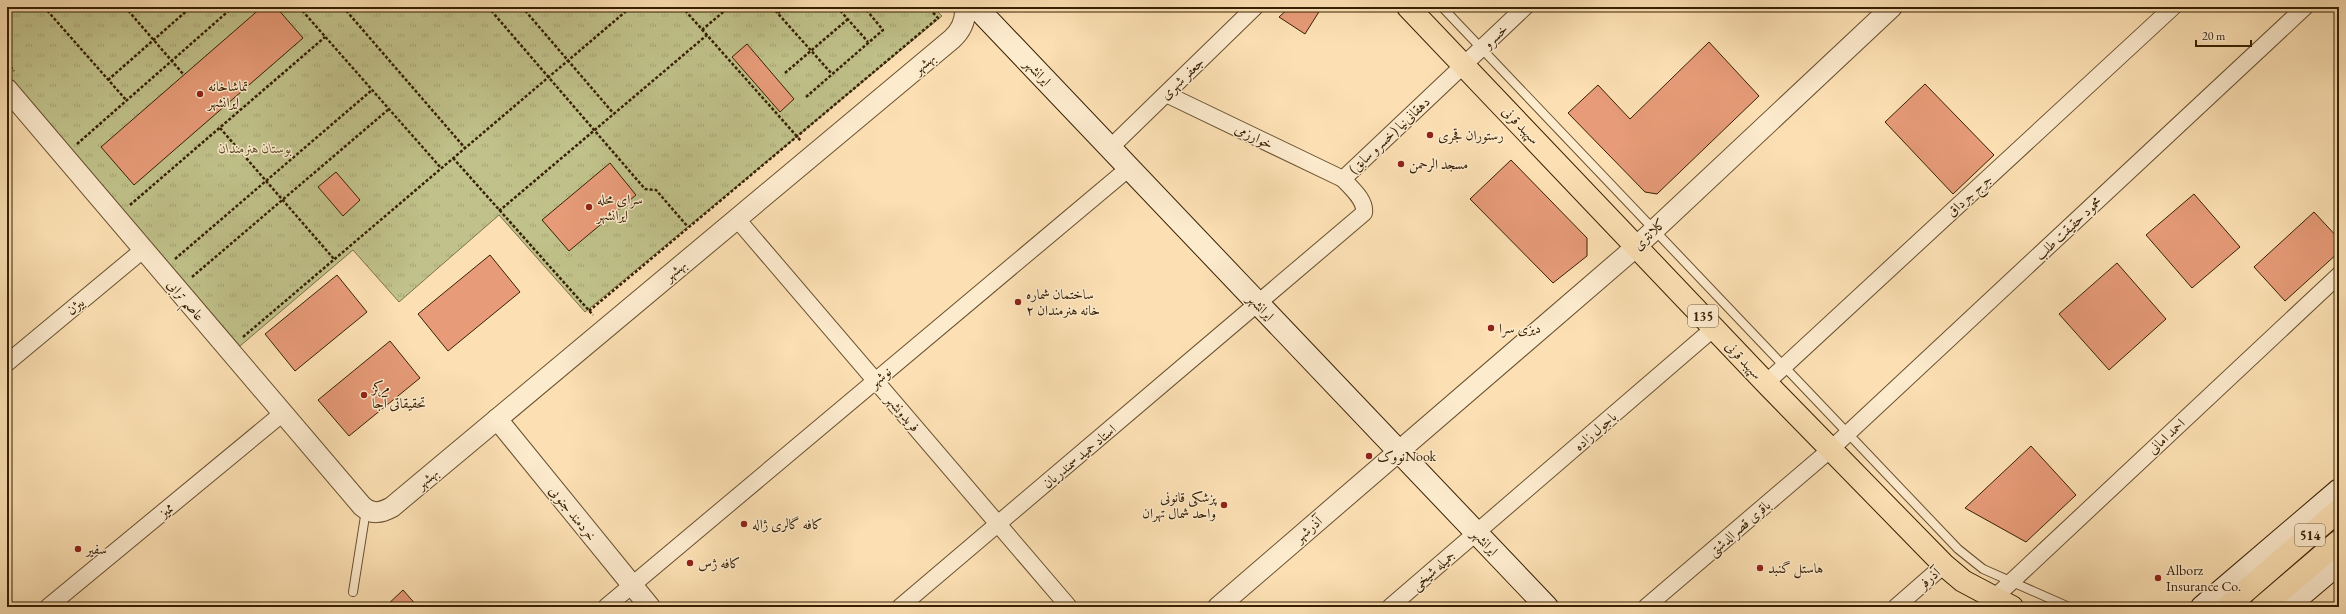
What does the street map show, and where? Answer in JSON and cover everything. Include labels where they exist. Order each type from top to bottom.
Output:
[{"type":"main road","name":"ایرانشهر","points":[[976,7],[1547,607]]},
{"type":"main road","name":"سپهبد قرنی","points":[[1408,7],[1766,383],[1944,565],[1963,581],[1997,604]]},
{"type":"main road","points":[[2211,605],[2339,490]]},
{"type":"main road","name":"514","points":[[2211,605],[2281,560],[2339,510]]},
{"type":"main road","name":"514","points":[[2262,607],[2339,541]]},
{"type":"main road","points":[[2294,606],[2339,563]]},
{"type":"street","name":"بهشهر","points":[[366,510],[377,513],[392,507],[956,36],[962,27],[965,18],[965,7]]},
{"type":"street","name":"جعفر شهری","points":[[1110,148],[1255,7]]},
{"type":"street","name":"خسرو","points":[[1464,66],[1525,7]]},
{"type":"street","name":"کلانتری","points":[[1399,451],[1637,246],[1654,228],[1892,7]]},
{"type":"street","name":"جرج جرداق","points":[[1766,383],[2173,7]]},
{"type":"street","name":"محمود حقیقت طلب","points":[[1831,449],[2305,7]]},
{"type":"street","name":"دهقانی‌نیا (خسرو سابق)","points":[[1259,304],[1364,213],[1365,208],[1361,201],[1343,179],[1464,66]]},
{"type":"street","name":"عاصم ترابی","points":[[7,89],[366,510]]},
{"type":"street","name":"خوارزمی","points":[[1166,94],[1343,179]]},
{"type":"street","name":"نوشهر","points":[[606,607],[1129,168]]},
{"type":"street","name":"فریدونشهر","points":[[737,218],[1069,607]]},
{"type":"street","name":"بیژن","points":[[7,363],[144,249]]},
{"type":"street","name":"احمد امانی","points":[[1997,604],[2012,581],[2339,275]]},
{"type":"street","name":"استاد حمید سمندریان","points":[[900,607],[1259,304]]},
{"type":"street","name":"باجول زاده","points":[[1476,533],[1714,328]]},
{"type":"street","name":"ممیز","points":[[48,607],[283,413]]},
{"type":"street","name":"خردمند جنوبی","points":[[497,419],[650,607]]},
{"type":"street","name":"باقری قصرالدشتی","points":[[1646,607],[1831,449]]},
{"type":"street","name":"آذرشهر","points":[[1218,607],[1399,451]]},
{"type":"street","name":"جمیله شیخی","points":[[1390,607],[1476,533]]},
{"type":"street","name":"آذرفر","points":[[1896,607],[1944,565]]},
{"type":"lane","points":[[1442,7],[1654,228],[1958,550],[1983,569],[2069,607]]},
{"type":"lane","points":[[353,592],[366,510]]},
{"type":"path","points":[[44,7],[127,101]]},
{"type":"path","points":[[125,7],[184,74]]},
{"type":"path","points":[[108,80],[191,7]]},
{"type":"path","points":[[77,145],[233,7]]},
{"type":"path","points":[[299,7],[441,168]]},
{"type":"path","points":[[343,7],[465,148]]},
{"type":"path","points":[[488,7],[645,189],[656,190],[688,227]]},
{"type":"path","points":[[522,7],[614,114]]},
{"type":"path","points":[[229,349],[631,7]]},
{"type":"path","points":[[682,7],[813,155]]},
{"type":"path","points":[[702,30],[728,7]]},
{"type":"path","points":[[772,7],[832,74]]},
{"type":"path","points":[[778,13],[785,7]]},
{"type":"path","points":[[837,7],[868,42]]},
{"type":"path","points":[[806,97],[883,30],[864,7]]},
{"type":"path","points":[[589,311],[938,18],[928,7]]},
{"type":"path","points":[[784,73],[848,19]]},
{"type":"path","points":[[499,211],[707,36]]},
{"type":"path","points":[[129,206],[326,37]]},
{"type":"path","points":[[174,260],[372,90]]},
{"type":"path","points":[[190,278],[389,109]]},
{"type":"path","points":[[220,128],[334,259]]},
{"type":"path","points":[[453,158],[605,329]]},
{"type":"green space","name":"بوستان هنرمندان","points":[[7,7],[933,7],[942,16],[585,312],[499,215],[399,302],[353,250],[240,346],[7,74]]},
{"type":"building","name":"تماشاخانه ایرانشهر","points":[[262,7],[276,7],[303,38],[134,185],[101,147]]},
{"type":"building","points":[[1290,7],[1322,7],[1305,34],[1279,17]]},
{"type":"building","points":[[1709,42],[1759,96],[1657,194],[1645,192],[1568,113],[1598,85],[1630,119]]},
{"type":"building","points":[[747,44],[794,99],[780,112],[732,57]]},
{"type":"building","points":[[1925,84],[1994,155],[1953,194],[1885,122]]},
{"type":"building","points":[[1511,160],[1587,238],[1587,256],[1553,283],[1470,199]]},
{"type":"building","name":"سرای محله ایرانشهر","points":[[610,163],[636,195],[569,251],[542,220]]},
{"type":"building","points":[[336,172],[360,200],[343,216],[318,187]]},
{"type":"building","points":[[2194,194],[2240,247],[2192,288],[2146,235]]},
{"type":"building","points":[[2314,212],[2339,239],[2339,252],[2285,301],[2254,267]]},
{"type":"building","points":[[490,255],[520,292],[448,351],[418,314]]},
{"type":"building","points":[[2117,263],[2166,319],[2109,370],[2059,314]]},
{"type":"building","points":[[337,275],[367,312],[295,371],[265,334]]},
{"type":"building","points":[[390,341],[420,378],[349,436],[318,400]]},
{"type":"building","points":[[2031,446],[2076,495],[2026,542],[1965,508]]},
{"type":"building","points":[[403,590],[418,607],[385,607]]},
{"type":"place","name":"تماشاخانه ایرانشهر","points":[[200,94]]},
{"type":"place","name":"رستوران قجری","points":[[1430,135]]},
{"type":"place","name":"مسجد الرحمن","points":[[1401,164]]},
{"type":"place","name":"سرای محله ایرانشهر","points":[[589,207]]},
{"type":"place","name":"ساختمان شماره ۲ خانه هنرمندان","points":[[1018,302]]},
{"type":"place","name":"دیزی سرا","points":[[1491,328]]},
{"type":"place","name":"مرکز تحقیقاتی آجا","points":[[364,395]]},
{"type":"place","name":"نووکNook","points":[[1369,456]]},
{"type":"place","name":"پزشکی قانونی واحد شمال تهران","points":[[1224,505]]},
{"type":"place","name":"کافه گالری ژاله","points":[[744,524]]},
{"type":"place","name":"سفیر","points":[[78,549]]},
{"type":"place","name":"کافه ژس","points":[[690,563]]},
{"type":"place","name":"هاستل گنبد","points":[[1760,568]]},
{"type":"place","name":"Alborz Insurance Co.","points":[[2158,578]]}]
